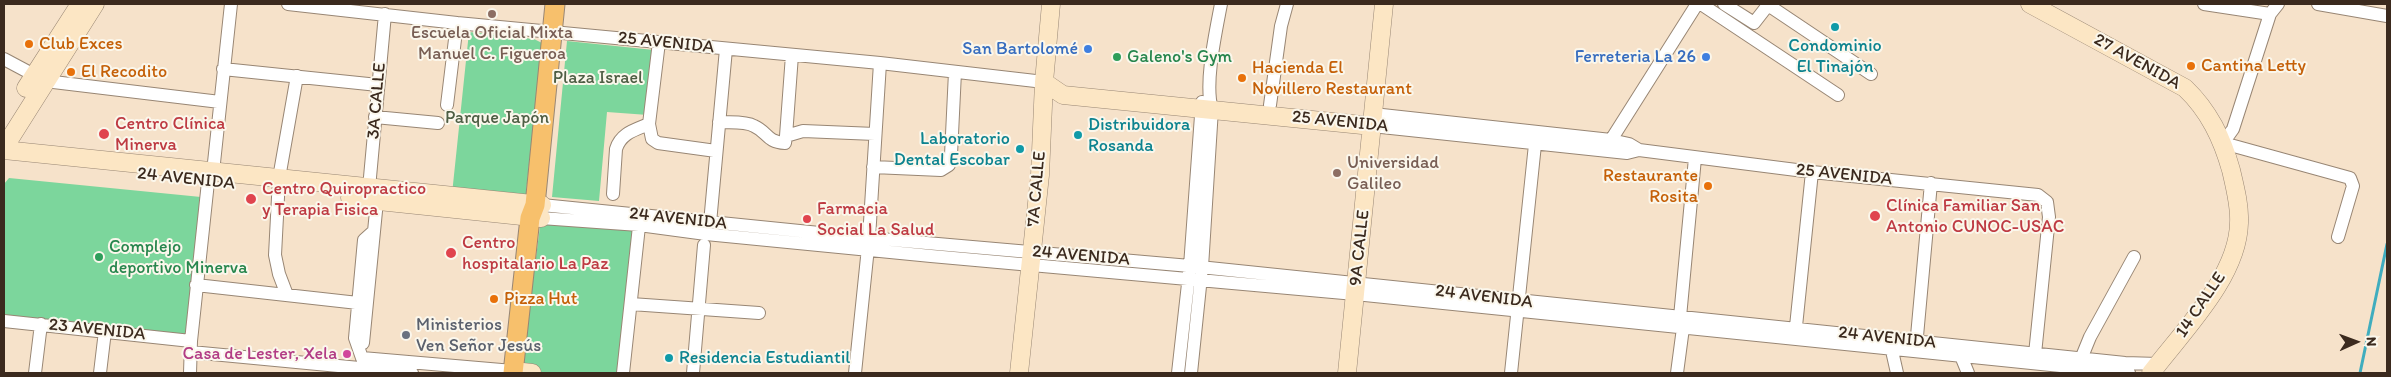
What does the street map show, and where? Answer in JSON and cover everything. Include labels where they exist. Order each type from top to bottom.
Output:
[{"type":"main road","points":[[520,373],[556,31],[555,4]]},
{"type":"main road","points":[[556,31],[563,4]]},
{"type":"street","points":[[4,149],[39,78],[80,4]]},
{"type":"street","points":[[4,128],[95,4]]},
{"type":"street","points":[[190,373],[196,285],[211,177],[231,4]]},
{"type":"street","name":"25 AVENIDA","points":[[288,4],[457,23],[880,63],[1044,82],[1063,95],[1206,104],[1373,120],[1606,145],[1627,153],[1639,150],[1812,172],[2038,195],[2047,202],[2050,217],[2035,354]]},
{"type":"street","name":"7A CALLE","points":[[1019,373],[1040,175],[1044,82],[1051,4]]},
{"type":"street","points":[[1191,373],[1195,280],[1213,4]]},
{"type":"street","points":[[1206,104],[1212,52],[1221,4]]},
{"type":"street","points":[[1270,105],[1281,26],[1287,4]]},
{"type":"street","name":"9A CALLE","points":[[1346,373],[1384,4]]},
{"type":"street","points":[[1606,145],[1686,4]]},
{"type":"street","points":[[1606,145],[1697,4]]},
{"type":"street","points":[[1701,4],[1838,94]]},
{"type":"street","points":[[1724,4],[1754,24],[1768,5],[1871,74]]},
{"type":"street","name":"27 AVENIDA","points":[[2030,4],[2185,88],[2195,98],[2217,128],[2223,143]]},
{"type":"street","points":[[2204,4],[2274,9],[2233,129],[2223,143],[2350,178],[2353,186],[2338,237]]},
{"type":"street","points":[[2318,4],[2387,16]]},
{"type":"street","name":"3A CALLE","points":[[361,367],[374,231],[376,193],[375,117],[385,14]]},
{"type":"street","points":[[447,105],[457,23]]},
{"type":"street","points":[[659,42],[649,124],[652,138],[658,143],[716,151]]},
{"type":"street","points":[[710,223],[726,49]]},
{"type":"street","points":[[719,122],[755,126],[768,139],[784,143],[792,55]]},
{"type":"street","points":[[4,59],[39,78],[220,102]]},
{"type":"street","points":[[855,373],[868,244],[880,63]]},
{"type":"street","points":[[223,69],[378,85]]},
{"type":"street","points":[[873,167],[941,170],[949,165],[955,72]]},
{"type":"street","points":[[287,295],[275,255],[279,184],[297,76]]},
{"type":"street","name":"25 AVENIDA","points":[[1206,104],[1270,105],[1373,120]]},
{"type":"street","points":[[375,117],[438,123]]},
{"type":"street","points":[[614,194],[618,142],[622,136],[649,124]]},
{"type":"street","points":[[786,136],[803,131],[875,134]]},
{"type":"street","points":[[1510,373],[1536,137]]},
{"type":"street","name":"14 CALLE","points":[[2155,368],[2210,298],[2226,269],[2236,244],[2239,224],[2237,200],[2223,143]]},
{"type":"street","name":"24 AVENIDA","points":[[4,149],[211,177]]},
{"type":"street","points":[[1678,373],[1694,158]]},
{"type":"street","name":"24 AVENIDA","points":[[4,159],[376,193],[537,212],[639,220],[710,223],[868,244]]},
{"type":"street","points":[[1795,334],[1812,172]]},
{"type":"street","points":[[1916,346],[1931,183]]},
{"type":"street","points":[[623,373],[639,220]]},
{"type":"street","name":"24 AVENIDA","points":[[639,220],[706,234],[868,244],[1031,258],[1196,267],[1355,289],[1516,306],[1916,346],[2035,354],[2155,368]]},
{"type":"street","name":"3A CALLE","points":[[361,367],[355,338],[364,240],[374,231]]},
{"type":"street","points":[[692,373],[704,246]]},
{"type":"street","points":[[2081,359],[2090,337],[2134,257]]},
{"type":"street","name":"24 AVENIDA","points":[[1031,258],[1195,280],[1355,289]]},
{"type":"street","points":[[1178,373],[1195,280]]},
{"type":"street","points":[[196,285],[358,303]]},
{"type":"street","points":[[631,304],[759,313]]},
{"type":"street","name":"23 AVENIDA","points":[[4,321],[105,330],[191,347],[412,373]]},
{"type":"street","points":[[34,373],[41,324]]},
{"type":"street","points":[[100,373],[105,330]]},
{"type":"street","points":[[1890,343],[1897,373]]},
{"type":"street","name":"24 AVENIDA","points":[[1916,346],[1961,356],[2129,373]]},
{"type":"street","points":[[1961,356],[1968,373]]},
{"type":"street","name":"23 AVENIDA","points":[[361,367],[520,373]]},
{"type":"green space","name":"Parque Japón","points":[[469,32],[534,39],[542,43],[525,202],[452,194]]},
{"type":"green space","name":"Plaza Israel","points":[[567,41],[654,50],[648,115],[607,112],[599,201],[552,197]]},
{"type":"green space","name":"Complejo deportivo Minerva","points":[[9,178],[201,197],[187,336],[4,317],[4,184]]},
{"type":"green space","points":[[541,219],[638,227],[621,373],[521,372]]},
{"type":"waterway","points":[[2360,373],[2387,244]]},
{"type":"place","name":"Escuela Oficial Mixta Manuel C. Figueroa","points":[[492,14]]},
{"type":"place","name":"Condominio El Tinajón","points":[[1835,27]]},
{"type":"place","name":"Club Exces","points":[[29,44]]},
{"type":"place","name":"San Bartolomé","points":[[1088,49]]},
{"type":"place","name":"Galeno's Gym","points":[[1117,57]]},
{"type":"place","name":"Ferreteria La 26","points":[[1706,57]]},
{"type":"place","name":"Cantina Letty","points":[[2191,66]]},
{"type":"place","name":"El Recodito","points":[[71,72]]},
{"type":"place","name":"Hacienda El Novillero Restaurant","points":[[1242,78]]},
{"type":"place","name":"Centro Clínica Minerva","points":[[104,134]]},
{"type":"place","name":"Distribuidora Rosanda","points":[[1078,135]]},
{"type":"place","name":"Laboratorio Dental Escobar","points":[[1020,149]]},
{"type":"place","name":"Universidad Galileo","points":[[1337,173]]},
{"type":"place","name":"Restaurante Rosita","points":[[1708,186]]},
{"type":"place","name":"Centro Quiropractico y Terapia Fisica","points":[[251,199]]},
{"type":"place","name":"Clínica Familiar San Antonio CUNOC-USAC","points":[[1875,216]]},
{"type":"place","name":"Farmacia Social La Salud","points":[[807,219]]},
{"type":"place","name":"Centro hospitalario La Paz","points":[[451,253]]},
{"type":"place","name":"Complejo deportivo Minerva","points":[[99,257]]},
{"type":"place","name":"Pizza Hut","points":[[494,299]]},
{"type":"place","name":"Ministerios Ven Señor Jesús","points":[[406,335]]},
{"type":"place","name":"Casa de Lester, Xela","points":[[347,354]]},
{"type":"place","name":"Residencia Estudiantil","points":[[669,358]]}]
